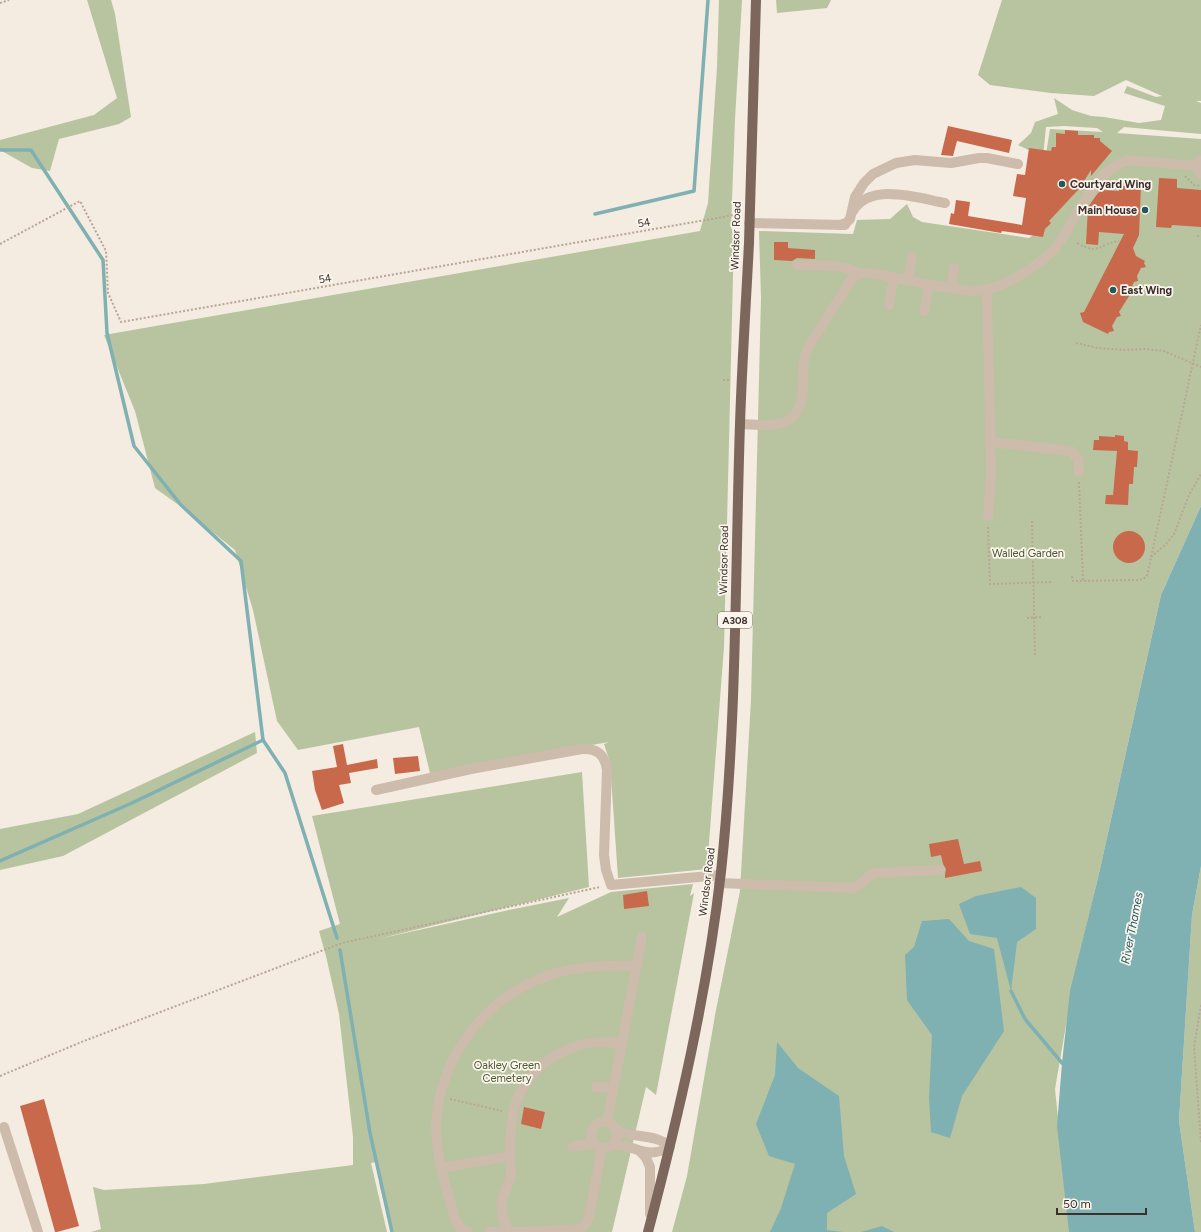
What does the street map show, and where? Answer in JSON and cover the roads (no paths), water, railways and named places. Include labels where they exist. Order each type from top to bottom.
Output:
[{"type":"main road","name":"Windsor Road","points":[[649,1227],[670,1147],[704,983],[720,879],[729,785],[740,424],[750,213],[756,0]]},
{"type":"lane","points":[[840,225],[848,221],[850,218],[855,197],[864,183],[874,174],[896,163],[915,160],[951,163],[973,158],[987,158],[1018,164]]},
{"type":"lane","points":[[740,424],[780,424],[790,420],[797,413],[803,396],[804,362],[807,348],[851,280],[860,274],[872,273],[929,285],[974,291],[998,286],[1018,275],[1049,254],[1058,244],[1100,178],[1117,165],[1125,161],[1135,160],[1200,166]]},
{"type":"lane","points":[[852,211],[858,204],[868,198],[889,194],[945,203]]},
{"type":"lane","points":[[749,223],[854,225]]},
{"type":"lane","points":[[908,280],[912,257]]},
{"type":"lane","points":[[797,265],[841,267],[854,270],[860,274]]},
{"type":"lane","points":[[951,288],[954,268]]},
{"type":"lane","points":[[889,305],[894,277]]},
{"type":"lane","points":[[924,311],[929,285]]},
{"type":"lane","points":[[987,289],[991,476],[988,516]]},
{"type":"lane","points":[[990,442],[1071,451],[1078,459],[1079,472]]},
{"type":"lane","points":[[376,790],[492,765],[582,749],[592,749],[603,756],[607,770],[604,855],[606,870],[611,884],[720,879],[854,888],[861,884],[868,876],[875,873],[940,870]]},
{"type":"lane","points":[[607,1122],[642,937]]},
{"type":"lane","points":[[468,1232],[462,1229],[456,1222],[442,1168],[437,1137],[437,1117],[440,1097],[452,1063],[465,1040],[490,1010],[512,993],[538,980],[565,971],[598,966],[637,966]]},
{"type":"lane","points":[[508,1232],[501,1208],[502,1197],[511,1175],[510,1156],[513,1114],[519,1096],[527,1081],[544,1063],[558,1053],[573,1046],[589,1042],[603,1041],[622,1044]]},
{"type":"lane","points":[[596,1087],[613,1088]]},
{"type":"lane","points":[[572,1147],[619,1145],[654,1153],[670,1147],[666,1143],[656,1138],[632,1136],[617,1130],[614,1126],[607,1122],[599,1122],[593,1128],[591,1136],[603,1145]]},
{"type":"lane","points":[[4,1127],[38,1232]]},
{"type":"lane","points":[[603,1145],[617,1139],[617,1130]]},
{"type":"lane","points":[[489,1232],[525,1232],[582,1228],[587,1223],[589,1216],[603,1145]]},
{"type":"lane","points":[[640,1151],[646,1158],[650,1167],[649,1227]]},
{"type":"lane","points":[[442,1168],[510,1156]]},
{"type":"water","name":"River Thames","points":[[1201,506],[1201,866],[1192,915],[1179,1121],[1195,1232],[1069,1232],[1057,1126],[1070,991],[1098,878],[1161,595]]},
{"type":"water","points":[[1021,887],[1036,898],[1036,929],[1017,942],[1011,991],[997,938],[970,934],[959,904],[976,896]]},
{"type":"water","points":[[949,919],[969,941],[994,949],[1004,1031],[962,1096],[950,1138],[931,1132],[929,1098],[932,1035],[907,1000],[905,955],[914,947],[922,921]]},
{"type":"water","points":[[777,1042],[798,1068],[839,1096],[844,1156],[856,1194],[827,1213],[827,1230],[843,1232],[770,1232],[781,1208],[795,1164],[769,1156],[756,1124],[775,1075]]},
{"type":"water","points":[[882,1226],[894,1232],[861,1232]]},
{"type":"waterway","points":[[595,214],[694,191],[708,0]]},
{"type":"waterway","points":[[0,150],[31,150],[103,260],[107,333],[134,446],[181,505],[241,561],[263,740]]},
{"type":"waterway","points":[[0,861],[132,803],[263,740],[285,773],[337,938]]},
{"type":"waterway","points":[[340,950],[370,1133],[392,1232]]},
{"type":"waterway","points":[[1011,991],[1025,1019],[1062,1063]]},
{"type":"place","name":"Courtyard Wing","points":[[1062,184]]},
{"type":"place","name":"Main House","points":[[1145,210]]},
{"type":"place","name":"East Wing","points":[[1113,290]]},
{"type":"park label","name":"Walled Garden","points":[[1028,553]]},
{"type":"park label","name":"Oakley Green Cemetery","points":[[507,1071]]}]
